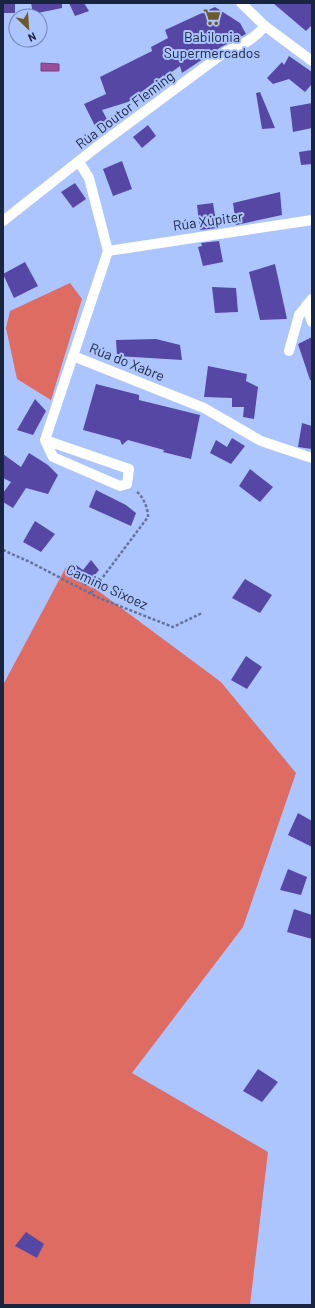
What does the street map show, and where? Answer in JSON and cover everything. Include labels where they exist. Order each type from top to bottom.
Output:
[{"type":"street","points":[[241,3],[265,26],[312,61]]},
{"type":"street","name":"Rúa Doutor Fleming","points":[[3,221],[225,52],[246,44],[256,38],[265,26]]},
{"type":"street","points":[[79,162],[89,178],[108,251]]},
{"type":"street","name":"Rúa Xúpiter","points":[[108,251],[312,220]]},
{"type":"street","name":"Rúa do Xabre","points":[[108,251],[73,356],[204,408],[261,441],[312,458]]},
{"type":"street","points":[[309,303],[312,322]]},
{"type":"street","points":[[289,351],[299,315],[309,303]]},
{"type":"street","points":[[45,440],[129,469],[127,484],[120,486],[53,457],[45,440],[73,356]]},
{"type":"path","points":[[91,593],[148,517],[148,510],[139,493],[127,484]]},
{"type":"path","name":"Camiño Sixoez","points":[[3,550],[91,593],[173,627],[202,612]]},
{"type":"shaded area","points":[[41,63],[59,64],[59,71],[41,71]]},
{"type":"shaded area","points":[[70,283],[82,299],[51,400],[17,379],[6,328],[10,311]]},
{"type":"shaded area","points":[[66,567],[221,682],[296,773],[243,927],[132,1073],[268,1152],[250,1305],[3,1305],[3,685]]},
{"type":"building","points":[[3,3],[15,3],[15,8],[8,8],[8,13],[3,13]]},
{"type":"building","points":[[31,3],[62,3],[62,8],[48,11],[48,8],[32,8]]},
{"type":"building","points":[[69,3],[84,3],[89,11],[75,16]]},
{"type":"building","points":[[273,3],[312,3],[312,25],[306,31]]},
{"type":"building","points":[[215,7],[240,23],[246,34],[221,47],[182,73],[180,66],[165,77],[164,75],[128,102],[102,110],[109,123],[97,130],[84,104],[106,94],[100,77],[152,51],[151,47],[168,38],[165,30]]},
{"type":"building","points":[[289,56],[312,72],[312,84],[305,92],[289,79],[273,84],[267,78],[282,62],[284,65]]},
{"type":"building","points":[[260,92],[275,128],[262,129],[256,93]]},
{"type":"building","points":[[312,103],[312,128],[293,132],[290,107]]},
{"type":"building","points":[[148,125],[156,136],[142,148],[133,137]]},
{"type":"building","points":[[312,150],[312,164],[301,165],[299,152]]},
{"type":"building","points":[[122,161],[132,189],[113,196],[103,169]]},
{"type":"building","points":[[75,183],[86,199],[73,208],[61,192]]},
{"type":"building","points":[[280,192],[282,215],[236,225],[233,203]]},
{"type":"building","points":[[213,203],[217,228],[200,230],[197,205]]},
{"type":"building","points":[[219,241],[223,262],[203,266],[198,247],[202,246],[201,243]]},
{"type":"building","points":[[25,262],[38,286],[14,298],[3,274]]},
{"type":"building","points":[[275,264],[287,319],[260,320],[249,272]]},
{"type":"building","points":[[212,287],[236,288],[238,312],[215,313]]},
{"type":"building","points":[[312,337],[312,380],[310,380],[298,344]]},
{"type":"building","points":[[156,339],[180,345],[182,360],[117,356],[116,340]]},
{"type":"building","points":[[208,366],[247,374],[246,381],[258,387],[254,419],[243,417],[244,407],[232,407],[232,398],[204,397]]},
{"type":"building","points":[[96,384],[139,395],[139,400],[200,415],[191,459],[163,452],[164,450],[128,440],[122,445],[120,440],[83,430]]},
{"type":"building","points":[[35,399],[46,411],[33,435],[17,430]]},
{"type":"building","points":[[302,423],[312,426],[312,449],[298,447]]},
{"type":"building","points":[[232,438],[245,446],[231,464],[210,453],[216,440],[227,447]]},
{"type":"building","points":[[29,453],[48,465],[58,475],[48,494],[26,488],[13,508],[3,502],[3,493],[11,482],[3,478],[3,454],[21,467]]},
{"type":"building","points":[[250,469],[273,487],[260,502],[239,486]]},
{"type":"building","points":[[96,490],[126,505],[136,513],[131,526],[89,507]]},
{"type":"building","points":[[35,521],[55,534],[41,552],[23,542]]},
{"type":"building","points":[[91,560],[99,570],[86,586],[69,573],[76,565],[83,570]]},
{"type":"building","points":[[245,579],[272,595],[260,613],[232,598]]},
{"type":"building","points":[[246,656],[262,667],[247,689],[231,680]]},
{"type":"building","points":[[298,813],[312,821],[312,847],[288,835]]},
{"type":"building","points":[[288,869],[307,877],[301,895],[280,890]]},
{"type":"building","points":[[294,909],[312,915],[312,939],[287,932]]},
{"type":"building","points":[[258,1069],[278,1082],[262,1102],[243,1091]]},
{"type":"building","points":[[26,1232],[44,1244],[37,1258],[15,1246]]},
{"type":"place","name":"Babilonia Supermercados","points":[[212,17]]}]
